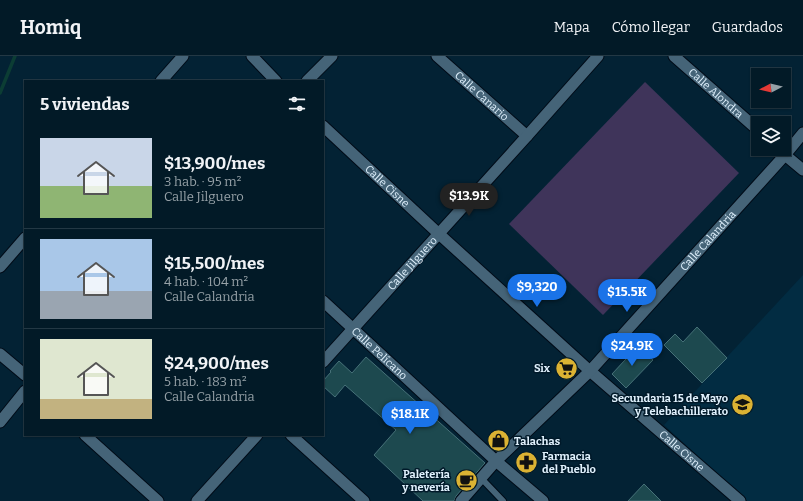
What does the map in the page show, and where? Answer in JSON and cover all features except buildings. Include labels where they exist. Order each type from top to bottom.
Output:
[{"type":"street","points":[[162,80],[183,56]]},
{"type":"street","points":[[252,56],[275,80]]},
{"type":"street","points":[[308,80],[332,56]]},
{"type":"street","name":"Calle Canario","points":[[438,56],[527,136]]},
{"type":"street","name":"Calle Jilguero","points":[[324,361],[598,56]]},
{"type":"street","name":"Calle Alondra","points":[[674,56],[751,124]]},
{"type":"street","name":"Calle Cisne","points":[[324,127],[590,371],[740,501]]},
{"type":"street","name":"Calle Calandria","points":[[791,144],[803,133]]},
{"type":"street","name":"Calle Calandria","points":[[461,501],[496,461],[590,371],[778,156]]},
{"type":"street","points":[[787,156],[803,170]]},
{"type":"street","points":[[0,267],[24,239]]},
{"type":"street","name":"Calle Pelícano","points":[[324,302],[496,461],[543,501]]},
{"type":"street","points":[[0,354],[24,374]]},
{"type":"street","points":[[0,422],[24,392]]},
{"type":"street","points":[[86,436],[158,501]]},
{"type":"street","points":[[197,501],[256,436]]},
{"type":"street","points":[[292,436],[364,501]]},
{"type":"lane","points":[[481,478],[503,501]]},
{"type":"shaded area","points":[[645,82],[739,173],[603,315],[509,224]]},
{"type":"shaded area","name":"Secundaria 15 de Mayo y Telebachillerato","points":[[803,275],[803,501],[747,501],[664,425]]},
{"type":"waterway","points":[[0,93],[15,56]]},
{"type":"place","name":"Six","points":[[566,368]]},
{"type":"place","name":"Secundaria 15 de Mayo y Telebachillerato","points":[[743,404]]},
{"type":"place","name":"Talachas","points":[[498,441]]},
{"type":"place","name":"Farmacia del Pueblo","points":[[527,462]]},
{"type":"place","name":"Paletería y nevería","points":[[466,480]]}]
